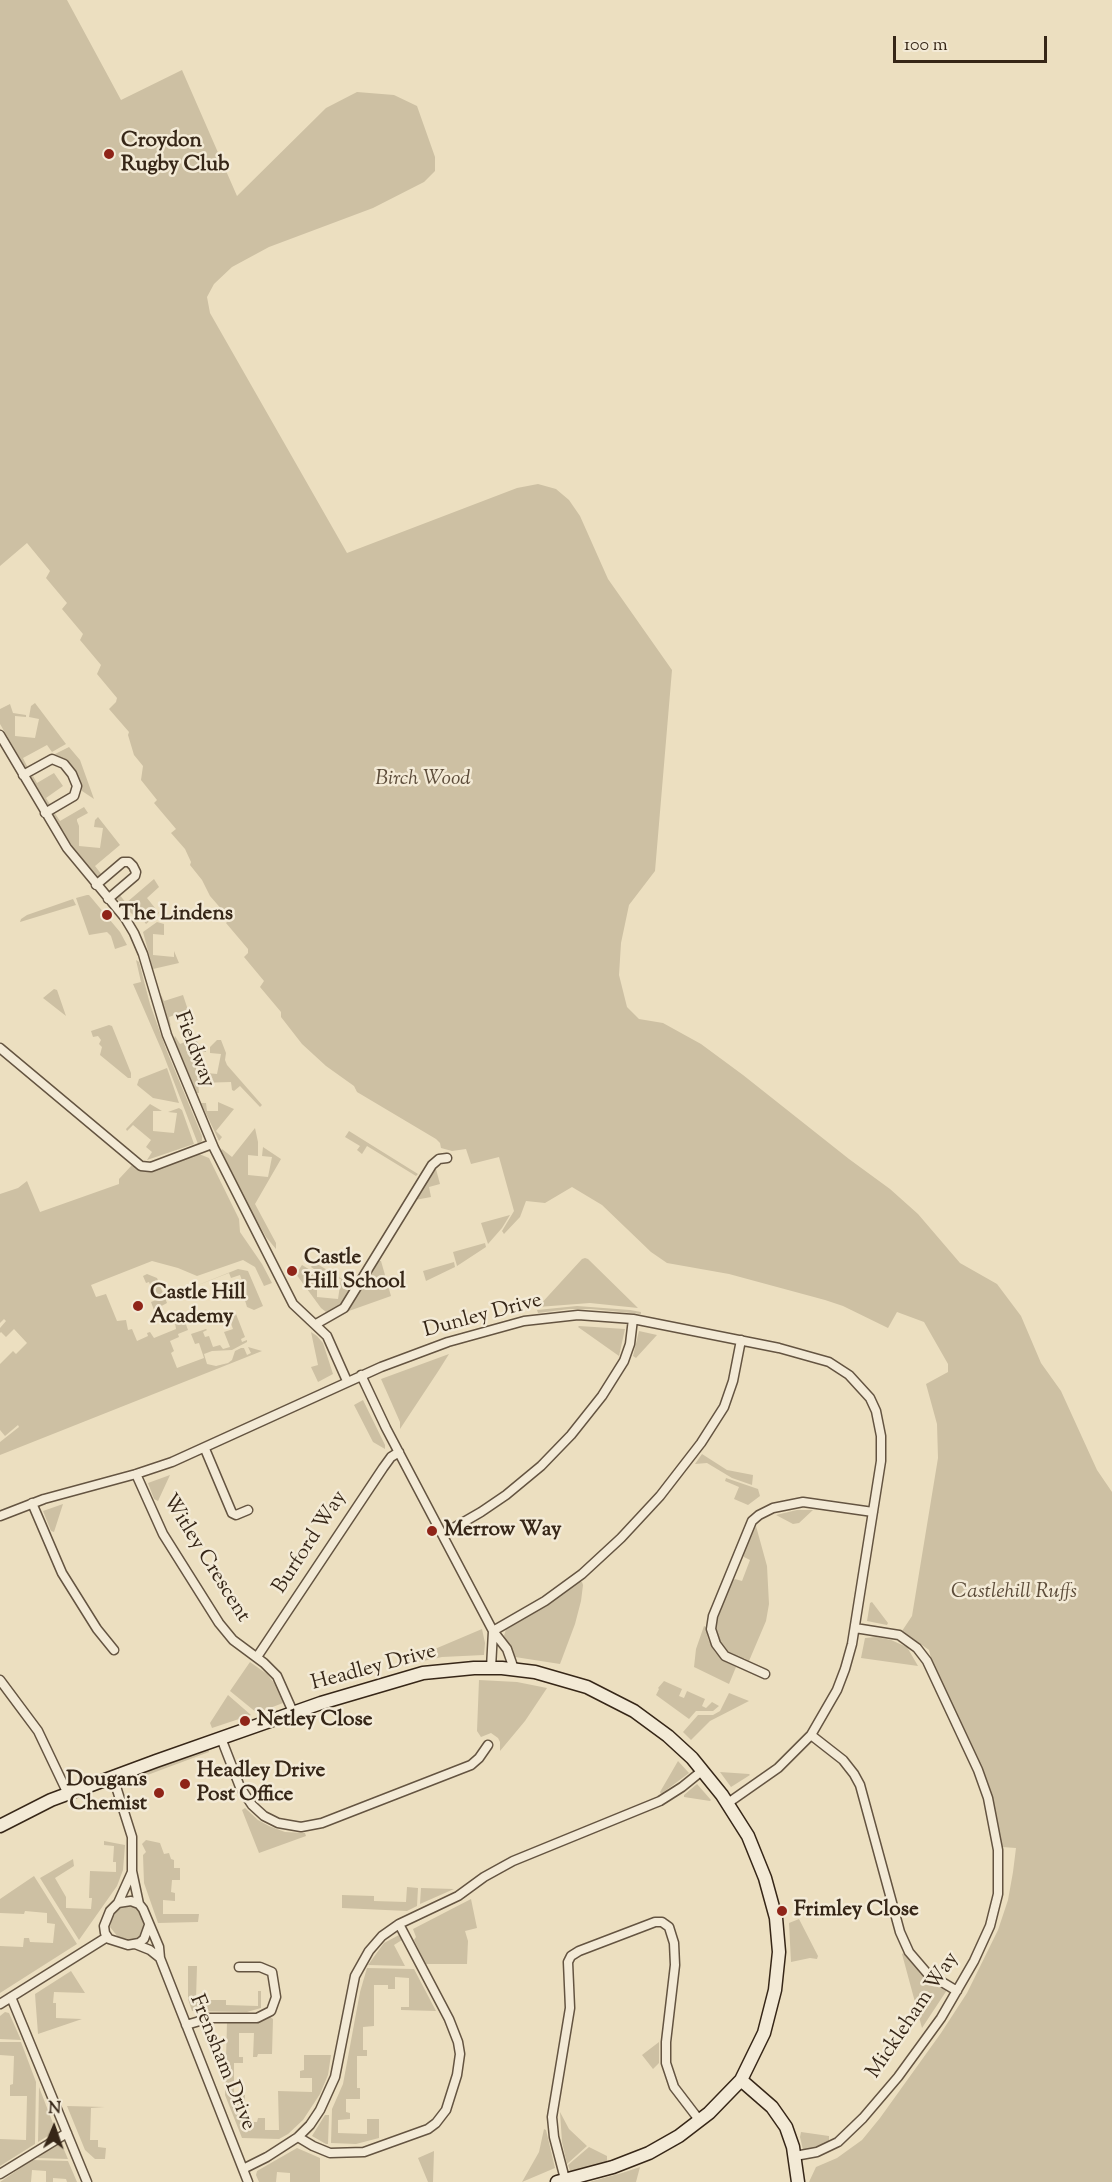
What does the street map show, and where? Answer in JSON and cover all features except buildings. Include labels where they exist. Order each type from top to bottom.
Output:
[{"type":"street","name":"Fieldway","points":[[0,735],[72,856],[125,918],[137,939],[167,1035],[212,1144],[293,1304],[330,1339],[347,1381]]},
{"type":"street","points":[[23,775],[52,759],[64,764],[72,774],[77,786],[76,794],[45,813]]},
{"type":"street","points":[[96,885],[123,862],[129,862],[133,866],[135,876],[108,899]]},
{"type":"street","points":[[0,1048],[141,1166],[151,1167],[212,1144]]},
{"type":"street","points":[[316,1324],[344,1308],[432,1165],[439,1159],[447,1158]]},
{"type":"street","name":"Dunley Drive","points":[[0,1516],[32,1503],[136,1474],[205,1449],[361,1375],[448,1342],[524,1321],[578,1315],[633,1319],[741,1340],[829,1362],[849,1375],[866,1392],[876,1411],[882,1444],[855,1628],[843,1677],[811,1735],[778,1768],[728,1803]]},
{"type":"street","points":[[442,1534],[482,1512],[506,1495],[546,1461],[570,1436],[621,1366],[628,1349],[633,1319]]},
{"type":"street","points":[[493,1631],[545,1601],[584,1572],[627,1533],[660,1497],[702,1443],[724,1407],[733,1381],[741,1340]]},
{"type":"street","points":[[361,1375],[493,1631],[507,1649],[514,1669]]},
{"type":"street","points":[[205,1449],[232,1513],[236,1515],[248,1510]]},
{"type":"street","name":"Burford Way","points":[[257,1658],[383,1468],[391,1457],[399,1452]]},
{"type":"street","name":"Witley Crescent","points":[[136,1474],[163,1534],[219,1623],[234,1640],[277,1677],[293,1712]]},
{"type":"street","points":[[765,1674],[721,1652],[712,1634],[711,1624],[747,1532],[755,1518],[768,1510],[802,1502],[873,1512]]},
{"type":"street","points":[[32,1503],[60,1569],[97,1629],[114,1650]]},
{"type":"street","name":"Mickleham Way","points":[[795,2156],[817,2152],[832,2146],[856,2127],[911,2059],[957,1992],[984,1942],[996,1902],[999,1860],[991,1808],[978,1770],[923,1654],[899,1635],[855,1628]]},
{"type":"street","points":[[491,1668],[493,1631]]},
{"type":"street","name":"Headley Drive","points":[[0,1826],[37,1806],[113,1777],[293,1712],[423,1673],[458,1668],[491,1668],[514,1669],[562,1678],[612,1698],[641,1716],[668,1736],[703,1770],[728,1803],[748,1836],[762,1869],[774,1911],[779,1943],[778,1973],[769,2019],[762,2040],[741,2080],[700,2121],[669,2142],[638,2158],[561,2180]]},
{"type":"street","points":[[0,1680],[38,1731],[68,1794]]},
{"type":"street","points":[[811,1735],[843,1760],[860,1785],[899,1929],[909,1952],[927,1973],[957,1992]]},
{"type":"street","points":[[221,1738],[240,1787],[252,1805],[264,1816],[278,1823],[302,1827],[322,1823],[471,1765],[488,1745]]},
{"type":"street","points":[[243,2169],[298,2137],[320,2110],[332,2086],[357,1971],[377,1941],[399,1924],[452,1899],[493,1872],[513,1862],[660,1802],[703,1770]]},
{"type":"street","name":"Frensham Drive","points":[[113,1777],[132,1837],[132,1872],[139,1904],[153,1931],[160,1958],[248,2182]]},
{"type":"street","name":"Frensham Drive","points":[[107,1937],[104,1922],[132,1872]]},
{"type":"street","points":[[117,1902],[127,1900],[139,1904]]},
{"type":"street","points":[[561,2180],[552,2117],[570,2008],[568,1962],[571,1956],[579,1950],[655,1922],[664,1923],[669,1927],[673,1939],[675,1961],[666,2038],[666,2063],[674,2087],[700,2121]]},
{"type":"street","points":[[298,2137],[329,2152],[364,2152],[428,2129],[440,2119],[446,2110],[457,2075],[460,2054],[458,2042],[449,2019],[399,1924]]},
{"type":"street","points":[[135,1944],[144,1939],[149,1925]]},
{"type":"street","points":[[0,2004],[107,1937],[122,1944],[135,1944],[150,1950],[160,1958]]},
{"type":"street","points":[[186,2025],[210,2018],[252,2019],[271,2011],[276,1997],[272,1972],[260,1967],[239,1967]]},
{"type":"street","points":[[12,1997],[87,2182]]},
{"type":"street","points":[[741,2080],[760,2096],[783,2121],[795,2156],[798,2182]]},
{"type":"street","points":[[0,2174],[67,2133]]},
{"type":"green space","name":"Birch Wood","points":[[0,0],[67,0],[121,100],[182,70],[237,196],[326,108],[357,92],[394,95],[417,106],[435,157],[435,171],[424,182],[373,208],[269,247],[232,267],[214,284],[207,297],[210,313],[347,553],[517,488],[538,484],[556,489],[569,500],[580,516],[608,579],[672,670],[655,871],[629,905],[621,943],[619,975],[627,1007],[639,1019],[663,1023],[701,1044],[743,1075],[890,1189],[918,1214],[960,1263],[997,1284],[1021,1316],[1041,1363],[1061,1391],[1097,1470],[1112,1492],[1112,2182],[809,2182],[816,2167],[837,2158],[862,2140],[941,2033],[967,1993],[998,1930],[1008,1900],[1013,1872],[1016,1848],[1002,1847],[994,1806],[984,1775],[932,1662],[929,1650],[902,1631],[912,1616],[938,1458],[937,1424],[926,1384],[948,1372],[948,1364],[924,1322],[897,1312],[888,1328],[843,1306],[825,1300],[729,1274],[667,1263],[651,1252],[602,1205],[572,1187],[545,1203],[526,1201],[520,1217],[504,1234],[502,1231],[514,1211],[499,1157],[471,1164],[466,1149],[452,1151],[441,1148],[436,1139],[357,1092],[354,1086],[326,1066],[302,1044],[281,1017],[281,1012],[260,987],[264,981],[244,957],[248,949],[226,923],[230,919],[210,896],[202,880],[190,865],[191,862],[185,849],[171,833],[176,829],[154,803],[157,800],[141,780],[143,766],[134,755],[129,732],[109,709],[117,698],[97,674],[101,665],[80,640],[83,634],[62,609],[67,603],[46,578],[50,571],[27,543],[0,566]]},
{"type":"green space","points":[[35,703],[66,744],[52,752],[47,745],[23,758],[28,768],[26,769],[0,724],[0,709],[10,704],[13,713],[26,715],[26,717],[15,716],[15,736],[35,738],[39,719],[29,717],[31,706]]},
{"type":"green space","points":[[69,747],[80,760],[94,799],[82,791],[81,782],[70,765],[55,754]]},
{"type":"green space","points":[[54,773],[63,786],[46,798],[51,806],[48,806],[31,777],[33,776],[37,783]]},
{"type":"green space","points":[[84,807],[88,813],[77,819],[79,846],[100,848],[103,828],[94,827],[98,817],[120,845],[95,866],[102,875],[98,878],[78,855],[53,816],[54,812],[60,821]]},
{"type":"green space","points":[[154,879],[159,887],[147,898],[159,913],[146,924],[138,913],[134,916],[116,898],[119,894],[126,903]]},
{"type":"green space","points":[[89,895],[120,932],[127,945],[115,949],[111,936],[107,932],[89,935],[76,898]]},
{"type":"green space","points":[[73,899],[76,905],[20,922],[27,915]]},
{"type":"green space","points":[[157,922],[164,924],[164,935],[153,934],[153,955],[174,957],[174,951],[179,963],[153,969],[143,932]]},
{"type":"green space","points":[[136,960],[139,962],[150,1004],[166,1049],[202,1136],[202,1141],[198,1144],[133,984],[141,982]]},
{"type":"green space","points":[[54,989],[57,990],[66,1016],[43,998]]},
{"type":"green space","points":[[160,993],[164,1001],[183,995],[188,1010],[169,1017],[171,1027],[166,1017]]},
{"type":"green space","points":[[112,1026],[131,1078],[100,1055],[101,1040],[98,1036],[93,1037],[91,1031]]},
{"type":"green space","points":[[175,1036],[180,1044],[194,1038],[200,1045],[206,1046],[206,1052],[196,1052],[196,1072],[217,1074],[221,1054],[210,1053],[210,1047],[217,1040],[221,1040],[226,1053],[227,1065],[262,1105],[260,1107],[240,1086],[232,1090],[231,1082],[198,1083],[199,1093],[197,1093],[174,1039]]},
{"type":"green space","points":[[167,1068],[179,1103],[153,1098],[137,1085],[139,1079]]},
{"type":"green space","points":[[218,1102],[234,1109],[216,1131],[222,1137],[219,1141],[201,1103],[206,1103],[207,1111],[218,1111]]},
{"type":"green space","points":[[150,1104],[162,1111],[153,1111],[153,1131],[174,1133],[177,1113],[168,1112],[179,1108],[182,1110],[194,1144],[147,1160],[152,1152],[146,1147],[151,1140],[133,1125],[127,1131],[126,1129]]},
{"type":"green space","points":[[255,1128],[258,1156],[248,1155],[248,1175],[268,1177],[272,1157],[262,1156],[263,1147],[281,1159],[255,1204],[276,1243],[276,1249],[266,1237],[250,1209],[221,1150],[232,1157]]},
{"type":"green space","points":[[349,1131],[418,1174],[416,1176],[367,1146],[362,1154],[357,1150],[360,1146],[345,1137]]},
{"type":"green space","name":"Castle Hill Academy","points":[[199,1154],[209,1158],[239,1219],[240,1232],[272,1283],[264,1286],[255,1267],[243,1260],[197,1276],[152,1261],[91,1285],[96,1297],[106,1294],[117,1321],[126,1320],[128,1330],[132,1329],[137,1341],[148,1336],[147,1333],[150,1332],[154,1338],[176,1329],[175,1323],[184,1319],[188,1330],[178,1334],[179,1337],[170,1341],[174,1351],[171,1353],[177,1368],[204,1358],[199,1343],[195,1344],[191,1334],[206,1329],[203,1332],[205,1337],[209,1336],[213,1347],[220,1345],[223,1349],[230,1347],[224,1332],[233,1329],[229,1318],[236,1314],[245,1337],[241,1339],[242,1342],[247,1340],[247,1342],[232,1350],[212,1351],[204,1354],[207,1364],[216,1366],[228,1363],[232,1360],[235,1351],[241,1348],[244,1348],[247,1355],[251,1353],[248,1347],[262,1351],[0,1455],[0,1442],[19,1427],[18,1425],[5,1436],[0,1430],[0,1364],[13,1351],[16,1354],[27,1343],[14,1329],[6,1337],[0,1333],[0,1328],[6,1321],[4,1319],[0,1323],[0,1194],[18,1188],[27,1181],[40,1212],[119,1184],[119,1179],[132,1165],[140,1170],[148,1171]]},
{"type":"green space","points":[[436,1169],[440,1184],[429,1187],[431,1197],[415,1200]]},
{"type":"green space","points":[[510,1215],[502,1228],[488,1244],[481,1223]]},
{"type":"green space","points":[[485,1243],[486,1247],[457,1266],[453,1252]]},
{"type":"green space","points":[[585,1258],[638,1308],[590,1303],[538,1307]]},
{"type":"green space","points":[[381,1261],[391,1296],[346,1312]]},
{"type":"green space","points":[[314,1262],[353,1286],[343,1303],[336,1309],[326,1312],[321,1308],[296,1274],[302,1265],[317,1274],[317,1297],[338,1299],[341,1279],[321,1274],[311,1267]]},
{"type":"green space","points":[[454,1262],[455,1267],[426,1281],[423,1271]]},
{"type":"green space","points":[[238,1269],[248,1271],[263,1306],[254,1310],[247,1307],[243,1294],[246,1293],[240,1275],[231,1278],[229,1273],[188,1289]]},
{"type":"green space","points":[[147,1274],[157,1278],[167,1303],[154,1310],[151,1302],[156,1300],[149,1282],[146,1283],[143,1276]]},
{"type":"green space","points":[[577,1306],[630,1310],[641,1312],[641,1314],[591,1309],[538,1313],[537,1310]]},
{"type":"green space","points":[[578,1327],[625,1329],[619,1356]]},
{"type":"green space","points":[[639,1331],[657,1335],[636,1358],[633,1356]]},
{"type":"green space","points":[[311,1332],[323,1343],[333,1374],[318,1382],[311,1367],[318,1365]]},
{"type":"green space","points":[[449,1354],[400,1429],[400,1422],[381,1379]]},
{"type":"green space","points":[[363,1400],[385,1449],[373,1442],[354,1405]]},
{"type":"green space","points":[[702,1454],[727,1470],[753,1475],[752,1485],[732,1478],[707,1463],[695,1464]]},
{"type":"green space","points":[[170,1475],[158,1501],[154,1499],[148,1483]]},
{"type":"green space","points":[[726,1478],[758,1489],[760,1496],[748,1505],[734,1499],[739,1487],[725,1481]]},
{"type":"green space","points":[[63,1504],[54,1532],[51,1531],[43,1511]]},
{"type":"green space","points":[[797,1510],[813,1510],[799,1523],[793,1524],[776,1515]]},
{"type":"green space","points":[[756,1526],[767,1566],[769,1604],[766,1621],[749,1661],[744,1658],[743,1661],[728,1652],[720,1643],[716,1623],[732,1581],[735,1579],[742,1581],[750,1560],[743,1554]]},
{"type":"green space","points":[[579,1581],[583,1585],[581,1601],[560,1664],[515,1657],[504,1636],[506,1629],[555,1599]]},
{"type":"green space","points":[[872,1602],[888,1623],[887,1625],[867,1621]]},
{"type":"green space","points":[[704,1626],[715,1652],[736,1667],[729,1684],[694,1667],[696,1649]]},
{"type":"green space","points":[[482,1629],[485,1643],[484,1655],[442,1657],[390,1668]]},
{"type":"green space","points":[[876,1637],[907,1647],[918,1666],[861,1658],[865,1638]]},
{"type":"green space","points":[[250,1662],[267,1674],[283,1703],[257,1713],[230,1691]]},
{"type":"green space","points":[[479,1680],[517,1682],[547,1688],[525,1721],[500,1751],[498,1738],[491,1733],[481,1737],[477,1731]]},
{"type":"green space","points":[[664,1681],[682,1689],[679,1696],[684,1698],[687,1691],[705,1699],[702,1706],[706,1708],[712,1702],[719,1706],[713,1711],[696,1711],[689,1719],[656,1695]]},
{"type":"green space","points":[[729,1693],[749,1701],[710,1721],[691,1740],[683,1732],[698,1715],[713,1715],[720,1711]]},
{"type":"green space","points":[[228,1695],[251,1715],[212,1728],[210,1723]]},
{"type":"green space","points":[[208,1749],[209,1752],[126,1783],[125,1780]]},
{"type":"green space","points":[[678,1761],[689,1773],[661,1794],[660,1792]]},
{"type":"green space","points":[[720,1772],[749,1774],[750,1775],[731,1787]]},
{"type":"green space","points":[[697,1784],[711,1800],[710,1801],[684,1797]]},
{"type":"green space","points":[[245,1808],[269,1826],[285,1832],[305,1833],[306,1836],[259,1853],[242,1810]]},
{"type":"green space","points":[[146,1840],[160,1843],[164,1854],[169,1853],[171,1859],[174,1860],[174,1868],[180,1868],[180,1880],[172,1880],[171,1892],[175,1893],[175,1901],[163,1900],[163,1914],[199,1914],[198,1922],[158,1923],[144,1883],[143,1855],[146,1852],[142,1844]]},
{"type":"green space","points":[[104,1841],[125,1845],[123,1870],[117,1886],[79,1940],[40,1878],[73,1859],[74,1866],[55,1878],[66,1897],[66,1908],[91,1909],[90,1871],[116,1872],[116,1862],[113,1862],[114,1846],[104,1845]]},
{"type":"green space","points":[[34,1876],[77,1944],[0,1993],[0,1946],[23,1947],[24,1938],[29,1938],[30,1942],[53,1943],[55,1924],[47,1923],[47,1913],[25,1911],[24,1914],[0,1913],[0,1899]]},
{"type":"green space","points":[[407,1887],[418,1888],[417,1906],[407,1911],[342,1908],[342,1895],[374,1896],[374,1901],[406,1902]]},
{"type":"green space","points":[[421,1888],[454,1889],[420,1904]]},
{"type":"green space","points":[[471,1899],[477,1928],[465,1931],[468,1941],[467,1964],[426,1964],[414,1940],[416,1937],[413,1929]]},
{"type":"green space","points":[[123,1905],[132,1905],[139,1910],[144,1923],[142,1935],[133,1940],[118,1937],[110,1927],[112,1917]]},
{"type":"green space","points":[[799,1919],[818,1956],[817,1959],[791,1962],[789,1923]]},
{"type":"green space","points":[[399,1935],[402,1940],[394,1945],[405,1966],[368,1965],[384,1943]]},
{"type":"green space","points":[[904,1953],[921,1973],[947,1990],[922,2028],[902,1954]]},
{"type":"green space","points":[[188,1966],[197,1966],[196,2000],[226,2000],[226,2005],[258,2006],[258,1991],[261,1991],[261,2008],[247,2012],[192,2011],[188,1999]]},
{"type":"green space","points":[[367,1968],[414,1969],[436,2011],[401,2010],[401,2007],[409,2007],[409,1978],[395,1977],[395,1989],[388,1989],[388,1985],[374,1985],[374,2026],[363,2027],[363,2050],[367,2050],[367,2056],[357,2056],[357,2088],[360,2088],[360,2099],[346,2099],[346,2112],[350,2113],[350,2119],[338,2120],[338,2133],[367,2134],[367,2119],[379,2119],[379,2138],[356,2144],[331,2143],[332,2109],[343,2084],[360,1992]]},
{"type":"green space","points":[[71,1971],[85,1993],[54,1992],[53,2003],[56,2003],[56,2018],[82,2019],[38,2034],[35,1994]]},
{"type":"green space","points":[[5,2012],[9,2013],[21,2040],[0,2039],[0,2016]]},
{"type":"green space","points":[[269,2016],[273,2019],[272,2054],[258,2054],[257,2057],[253,2057],[254,2033],[239,2033],[239,2057],[243,2057],[243,2063],[234,2063],[234,2095],[245,2095],[244,2122],[257,2122],[258,2118],[265,2118],[265,2130],[279,2130],[278,2091],[312,2092],[312,2078],[300,2078],[300,2071],[304,2070],[304,2055],[331,2055],[328,2075],[320,2094],[303,2120],[288,2134],[279,2139],[242,2138],[225,2095],[227,2022],[254,2022]]},
{"type":"green space","points":[[0,2042],[21,2042],[36,2082],[35,2144],[0,2166],[0,2139],[26,2140],[27,2096],[10,2096],[14,2056],[0,2055]]},
{"type":"green space","points":[[659,2042],[659,2063],[653,2069],[642,2055]]},
{"type":"green space","points":[[39,2087],[56,2131],[38,2142]]},
{"type":"green space","points":[[67,2106],[105,2107],[91,2108],[90,2140],[98,2140],[98,2147],[106,2148],[105,2159],[95,2159],[85,2150]]},
{"type":"green space","points":[[560,2112],[569,2129],[587,2146],[567,2164],[562,2142]]},
{"type":"green space","points":[[325,2115],[329,2115],[328,2144],[312,2136]]},
{"type":"green space","points":[[544,2129],[555,2168],[522,2182],[539,2152]]},
{"type":"green space","points":[[801,2132],[829,2136],[829,2142],[819,2148],[803,2150]]},
{"type":"green space","points":[[57,2144],[62,2145],[68,2159],[37,2158]]},
{"type":"green space","points":[[589,2147],[607,2156],[607,2162],[570,2171],[568,2165]]},
{"type":"green space","points":[[297,2148],[320,2158],[320,2182],[290,2182],[290,2173],[277,2172],[276,2182],[259,2182],[257,2171]]},
{"type":"green space","points":[[434,2151],[433,2182],[428,2182],[418,2158]]},
{"type":"green space","points":[[32,2160],[68,2161],[77,2182],[53,2178],[53,2182],[46,2182],[46,2171],[32,2170],[31,2182],[0,2182]]},
{"type":"green space","points":[[640,2167],[636,2182],[589,2182],[622,2173]]},
{"type":"place","name":"Croydon Rugby Club","points":[[109,154]]},
{"type":"place","name":"The Lindens","points":[[107,915]]},
{"type":"place","name":"Castle Hill School","points":[[292,1271]]},
{"type":"place","name":"Castle Hill Academy","points":[[138,1306]]},
{"type":"place","name":"Merrow Way","points":[[432,1531]]},
{"type":"place","name":"Netley Close","points":[[245,1721]]},
{"type":"place","name":"Headley Drive Post Office","points":[[185,1784]]},
{"type":"place","name":"Dougans Chemist","points":[[159,1793]]},
{"type":"place","name":"Frimley Close","points":[[782,1911]]},
{"type":"park label","name":"Castlehill Ruffs","points":[[1014,1593]]}]
